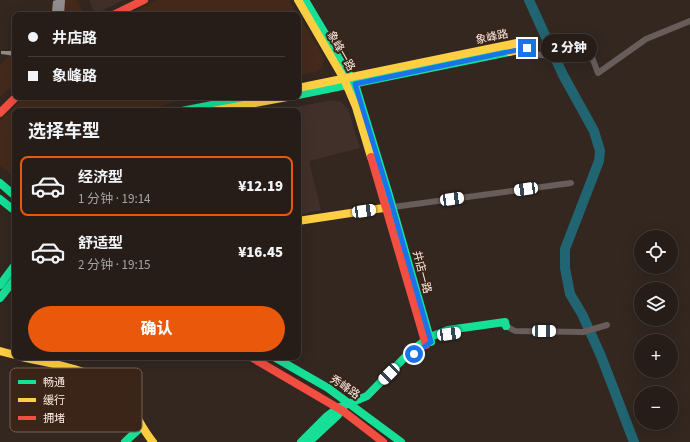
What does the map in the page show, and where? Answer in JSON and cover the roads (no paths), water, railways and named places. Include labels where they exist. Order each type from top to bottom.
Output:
[{"type":"main road","points":[[119,12],[144,0]]},
{"type":"main road","name":"象峰一路","points":[[298,0],[350,82]]},
{"type":"main road","name":"象峰一路","points":[[305,0],[350,82],[356,107],[389,208]]},
{"type":"main road","name":"象峰路","points":[[301,94],[350,82],[527,48]]},
{"type":"main road","name":"象峰路","points":[[301,88],[350,82]]},
{"type":"main road","points":[[0,113],[13,100]]},
{"type":"main road","points":[[197,108],[237,100]]},
{"type":"main road","points":[[229,108],[271,100]]},
{"type":"main road","points":[[0,183],[12,193]]},
{"type":"main road","points":[[0,199],[12,209]]},
{"type":"main road","points":[[301,221],[389,208]]},
{"type":"main road","name":"井店一路","points":[[389,208],[428,341]]},
{"type":"main road","points":[[0,285],[12,270]]},
{"type":"main road","points":[[0,298],[12,283]]},
{"type":"main road","points":[[301,442],[326,417],[352,404],[370,398],[428,341],[449,334],[506,326]]},
{"type":"main road","points":[[0,351],[12,354]]},
{"type":"main road","points":[[33,360],[63,368]]},
{"type":"main road","points":[[256,360],[340,410],[383,442]]},
{"type":"main road","name":"秀峰路","points":[[279,360],[328,388],[352,404],[401,442]]},
{"type":"main road","points":[[309,442],[340,410]]},
{"type":"main road","points":[[142,428],[153,442]]},
{"type":"main road","points":[[125,442],[136,432]]},
{"type":"street","points":[[527,48],[538,55],[548,56],[586,49],[590,52],[598,73],[646,39],[690,21]]},
{"type":"street","points":[[389,208],[571,183]]},
{"type":"street","points":[[506,326],[515,331],[585,331],[607,325]]},
{"type":"waterway","points":[[529,0],[563,75],[594,131],[600,151],[599,161],[565,249],[565,268],[570,294],[582,314],[601,356],[634,442]]}]
